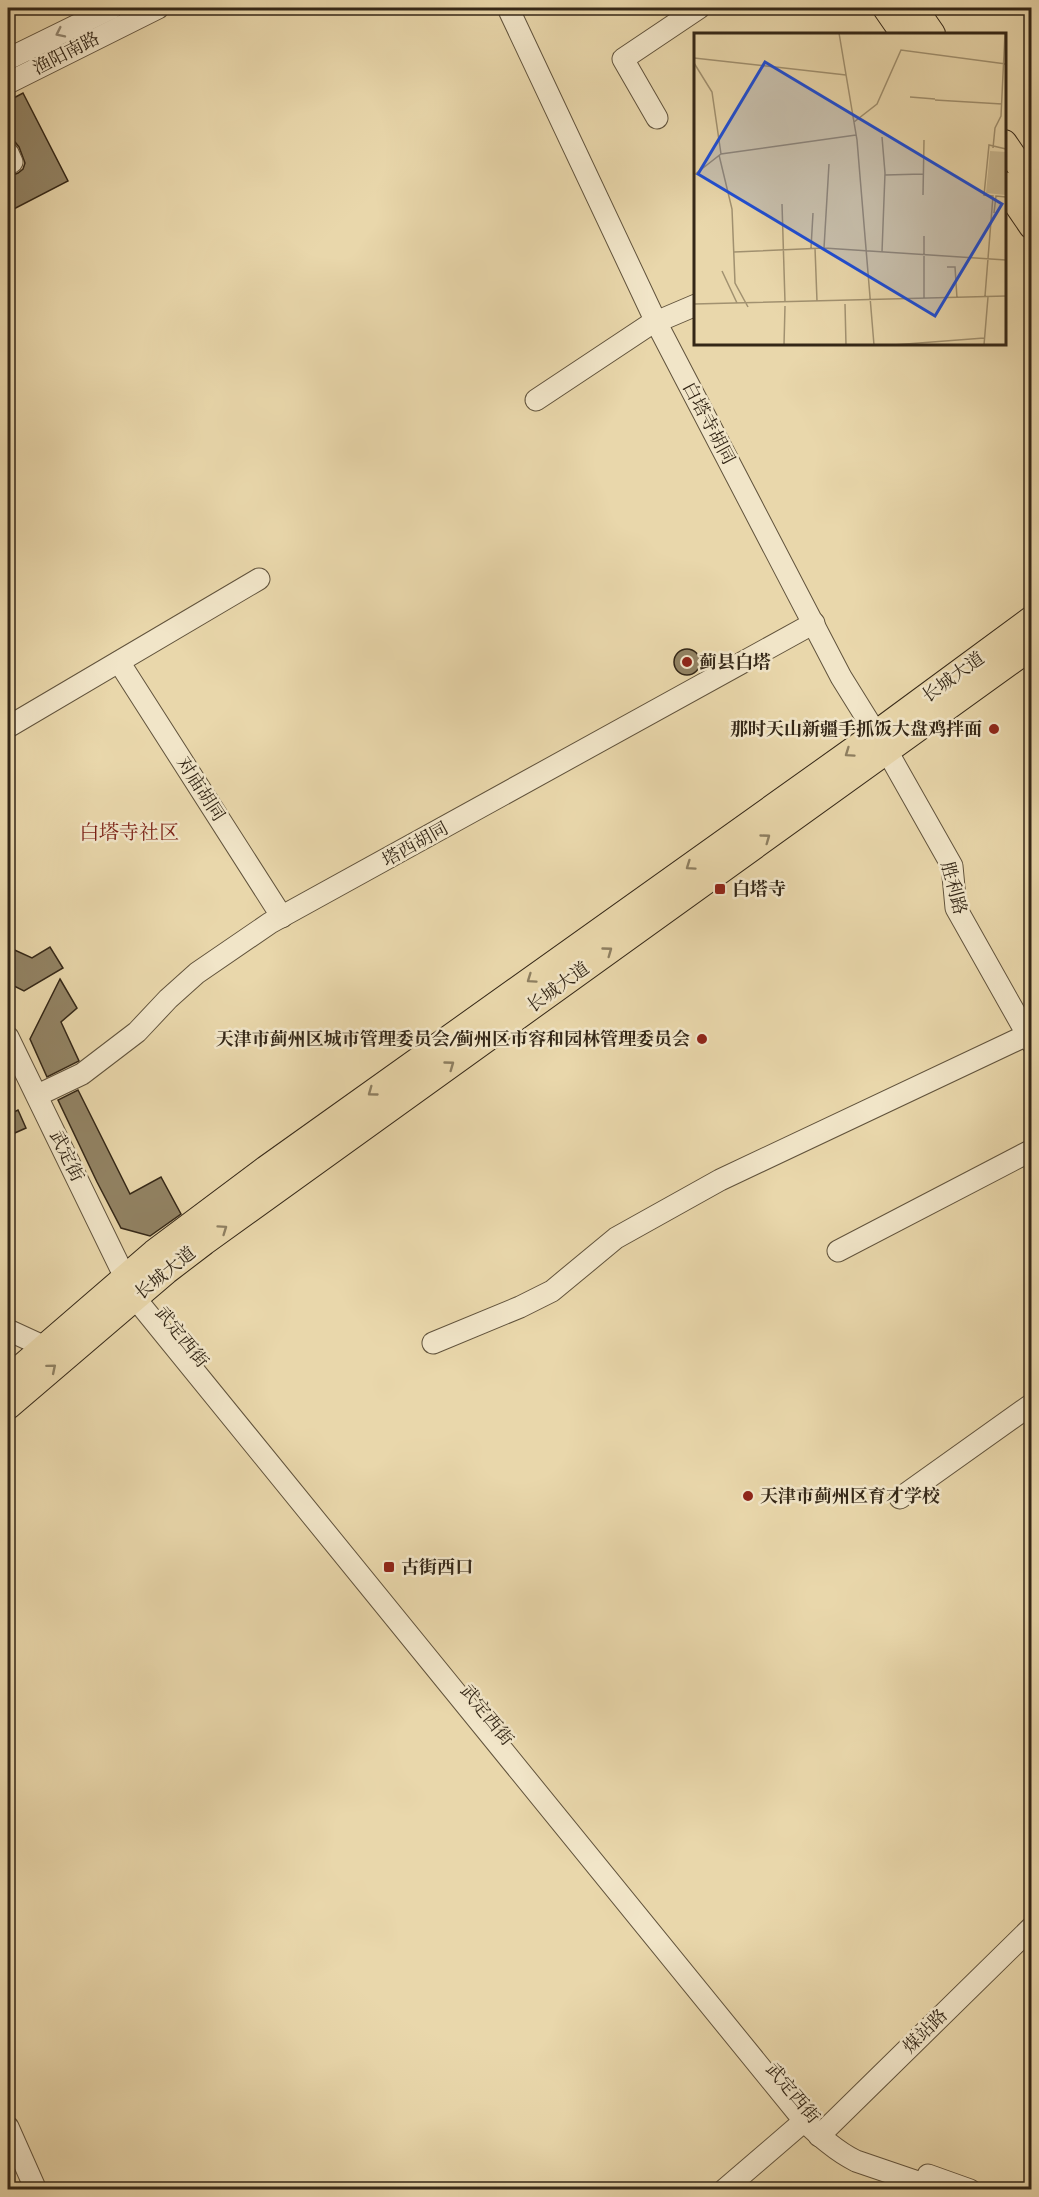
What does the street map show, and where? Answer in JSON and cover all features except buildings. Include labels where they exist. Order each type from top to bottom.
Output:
[{"type":"main road","points":[[886,8],[903,33]]},
{"type":"main road","points":[[914,8],[931,33]]},
{"type":"main road","points":[[1006,145],[1032,184]]},
{"type":"main road","points":[[1006,187],[1032,226]]},
{"type":"main road","name":"长城大道","points":[[881,743],[1032,619]]},
{"type":"main road","name":"长城大道","points":[[8,1406],[135,1288],[153,1252],[275,1162],[881,743],[1032,646]]},
{"type":"main road","name":"长城大道","points":[[8,1379],[45,1347],[135,1288]]},
{"type":"street","name":"渔阳南路","points":[[8,59],[112,8]]},
{"type":"street","name":"渔阳南路","points":[[8,83],[158,8]]},
{"type":"street","name":"白塔寺胡同","points":[[508,8],[656,322],[842,677],[881,743]]},
{"type":"street","points":[[657,118],[623,59],[699,8]]},
{"type":"street","points":[[8,153],[12,162],[8,164]]},
{"type":"street","points":[[536,399],[656,322],[694,306]]},
{"type":"street","points":[[8,727],[259,579]]},
{"type":"street","name":"塔西胡同","points":[[38,1095],[82,1074],[137,1032],[197,973],[270,923],[814,623]]},
{"type":"street","name":"对庙胡同","points":[[119,662],[282,917]]},
{"type":"street","name":"胜利路","points":[[881,743],[952,867],[956,908],[1029,1039]]},
{"type":"street","name":"武定街","points":[[8,1036],[135,1288]]},
{"type":"street","points":[[433,1343],[520,1307],[552,1291],[616,1238],[720,1180],[1029,1039]]},
{"type":"street","points":[[838,1251],[1032,1150]]},
{"type":"street","name":"武定西街","points":[[135,1288],[815,2126],[843,2154],[856,2161],[941,2190]]},
{"type":"street","points":[[8,1330],[45,1347]]},
{"type":"street","points":[[900,1498],[1032,1404]]},
{"type":"street","name":"煤站路","points":[[724,2190],[815,2126],[1032,1927]]},
{"type":"street","name":"武定西街","points":[[815,2126],[844,2145],[860,2152],[970,2190]]},
{"type":"street","points":[[8,2127],[36,2190]]},
{"type":"place","name":"蓟县白塔","points":[[687,662]]},
{"type":"place","name":"那时天山新疆手抓饭大盘鸡拌面","points":[[994,729]]},
{"type":"place","name":"白塔寺","points":[[720,889]]},
{"type":"place","name":"天津市蓟州区城市管理委员会/蓟州区市容和园林管理委员会","points":[[702,1039]]},
{"type":"place","name":"天津市蓟州区育才学校","points":[[748,1496]]},
{"type":"place","name":"古街西口","points":[[389,1567]]},
{"type":"district","name":"白塔寺社区","points":[[129,832]]}]
